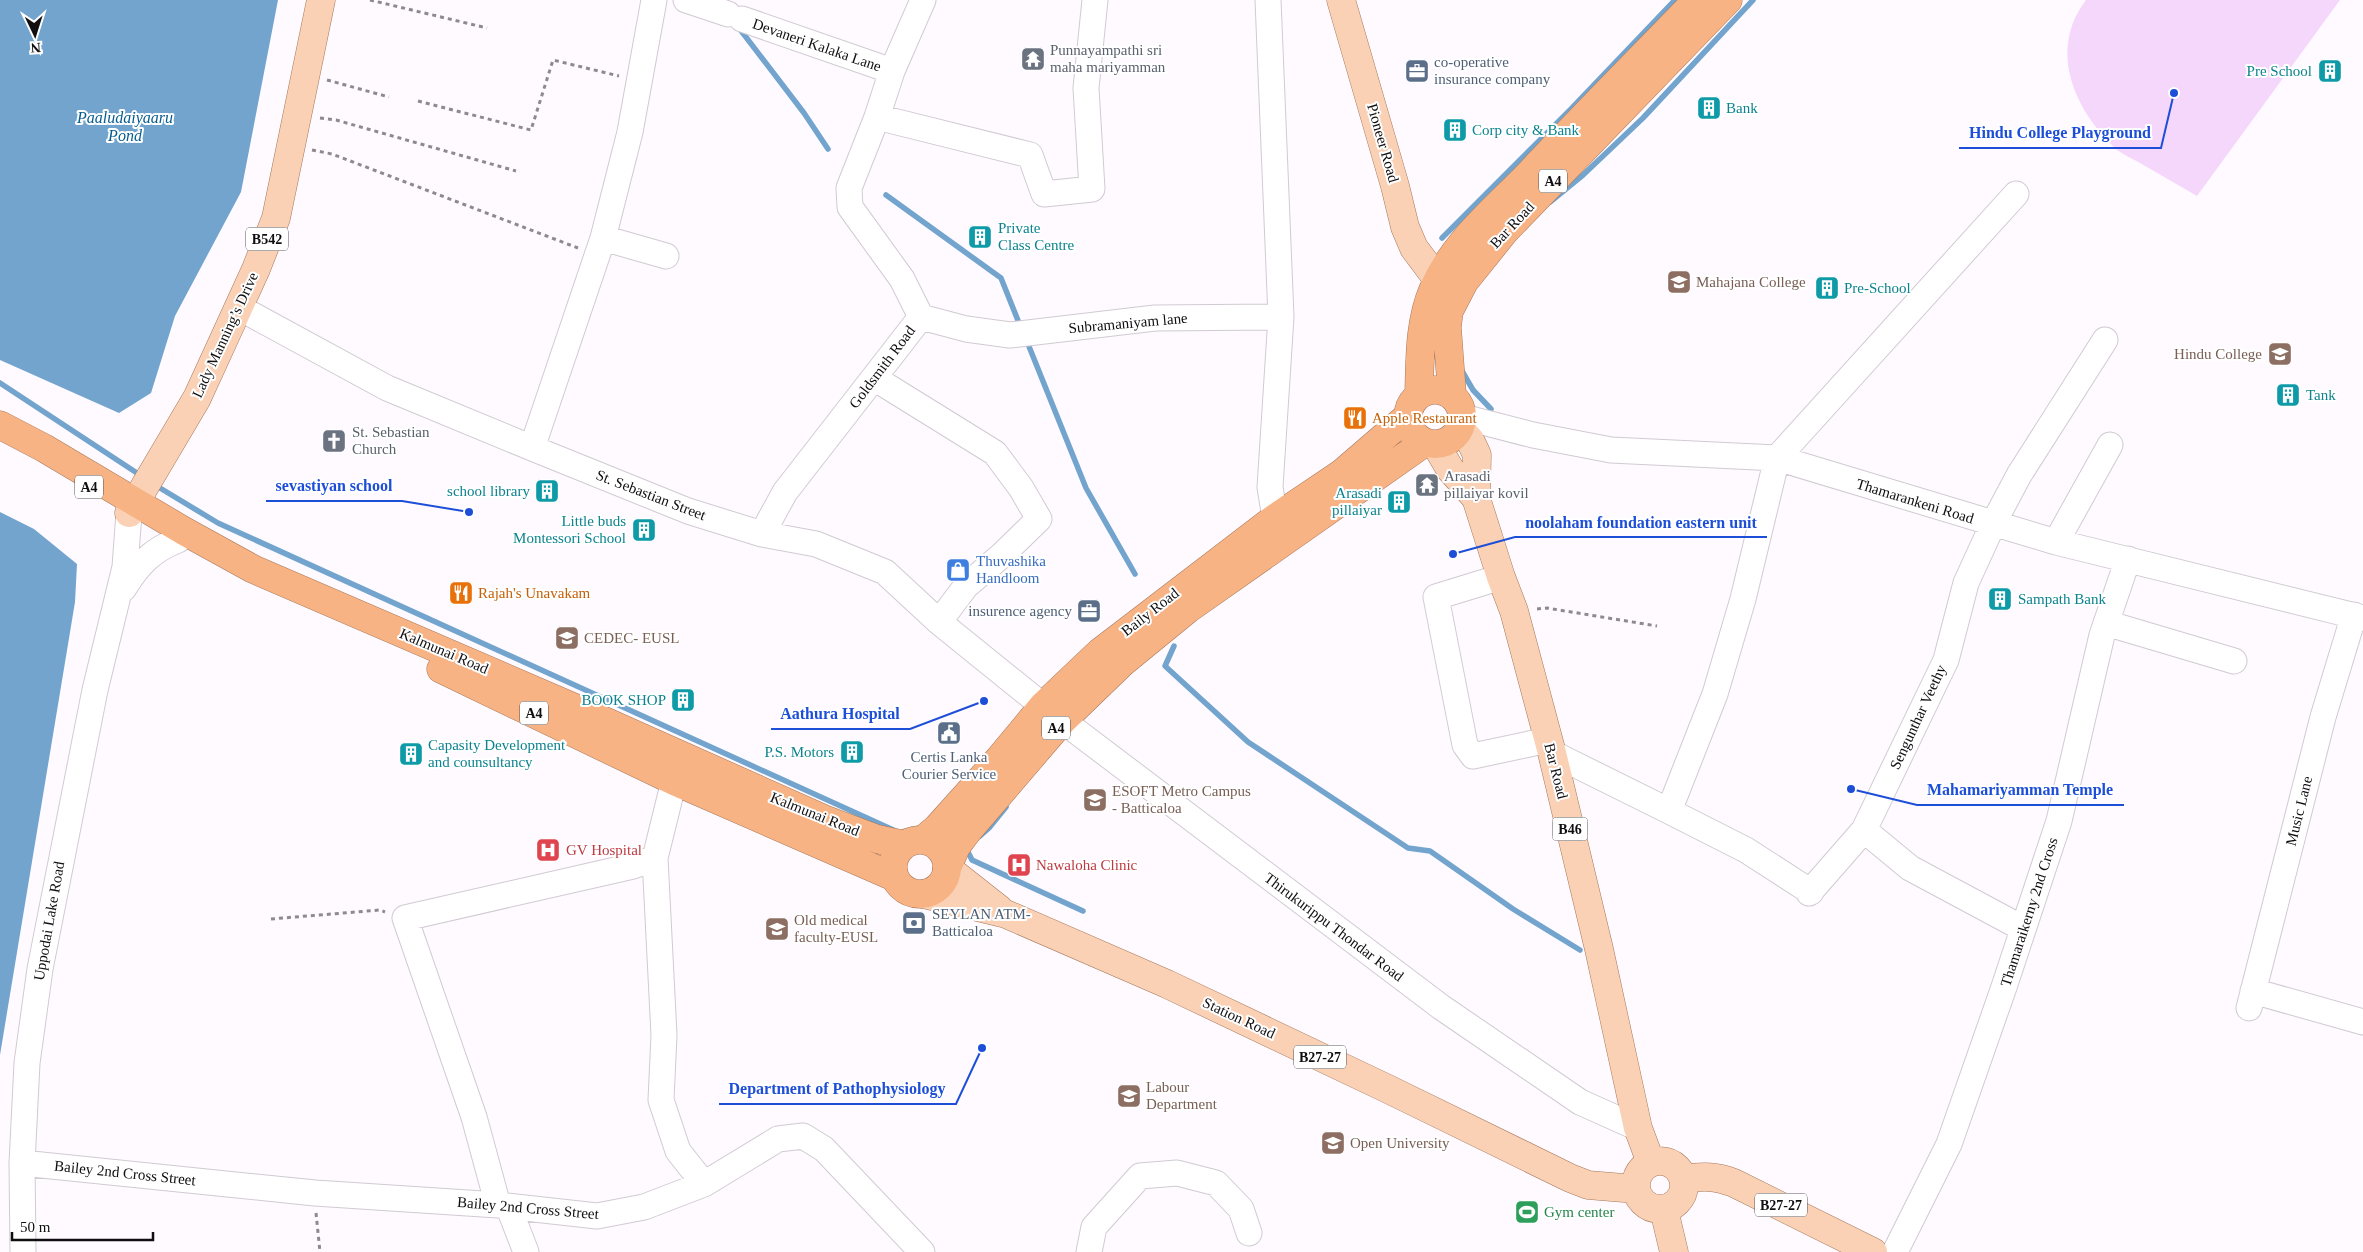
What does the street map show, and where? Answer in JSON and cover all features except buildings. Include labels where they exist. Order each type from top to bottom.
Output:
[{"type":"highway","name":"Bar Road","points":[[1413,406],[1428,305],[1438,280],[1464,241],[1697,0]]},
{"type":"highway","name":"Bar Road","points":[[1458,414],[1447,327],[1449,311],[1464,282],[1505,231],[1728,0]]},
{"type":"highway","points":[[1436,390],[1458,414],[1450,440],[1430,444],[1411,431],[1413,406],[1436,390]]},
{"type":"highway","name":"Baily Road","points":[[947,868],[956,847],[1052,714],[1075,673],[1120,634],[1275,518],[1342,473],[1413,406]]},
{"type":"highway","name":"Kalmunai Road","points":[[0,425],[106,485],[132,508],[178,540],[279,592],[674,781],[894,877]]},
{"type":"highway","name":"Kalmunai Road","points":[[0,436],[132,508],[261,572],[580,710],[824,820],[877,839],[914,843]]},
{"type":"highway","name":"Baily Road","points":[[914,843],[937,828],[999,759],[1052,714],[1122,664],[1188,609],[1430,444]]},
{"type":"highway","points":[[914,843],[933,843],[946,858],[947,868],[940,885],[923,894],[906,891],[894,877],[893,860],[914,843]]},
{"type":"main road","name":"Lady Manning’s Drive","points":[[132,508],[197,398],[276,218],[321,0]]},
{"type":"main road","name":"Pioneer Road","points":[[1341,0],[1396,186],[1405,227],[1414,248],[1438,280]]},
{"type":"main road","name":"Bar Road","points":[[1458,414],[1476,455],[1476,498],[1514,611],[1550,746],[1599,949],[1638,1128],[1651,1163]]},
{"type":"main road","name":"Bar Road","points":[[1430,444],[1476,498]]},
{"type":"main road","name":"Lady Manning’s Drive","points":[[106,485],[133,482],[162,460]]},
{"type":"main road","name":"Station Road","points":[[947,868],[1006,914]]},
{"type":"main road","name":"Station Road","points":[[923,894],[1006,914],[1176,988],[1570,1178],[1588,1185],[1636,1189]]},
{"type":"main road","points":[[1661,1161],[1671,1163],[1679,1170],[1684,1179],[1684,1189],[1681,1198],[1674,1206],[1664,1210],[1646,1206],[1639,1199],[1636,1189],[1636,1178],[1642,1169],[1651,1163],[1661,1161]]},
{"type":"main road","name":"B27-27","points":[[1684,1179],[1707,1176],[1727,1180],[1873,1252]]},
{"type":"main road","points":[[1664,1210],[1674,1252]]},
{"type":"street","points":[[532,448],[600,246],[630,132],[654,0]]},
{"type":"street","name":"Devaneri Kalaka Lane","points":[[686,0],[892,71]]},
{"type":"street","name":"Goldsmith Road","points":[[762,534],[785,492],[920,317],[902,279],[850,207],[849,188],[892,71],[923,0]]},
{"type":"street","points":[[877,116],[1030,155],[1044,194],[1092,189],[1086,88],[1095,0]]},
{"type":"street","points":[[1268,0],[1281,317],[1270,488],[1275,518]]},
{"type":"street","points":[[1668,811],[1715,694],[1743,599],[1776,458],[2016,194]]},
{"type":"street","points":[[600,246],[666,256]]},
{"type":"street","name":"St. Sebastian Street","points":[[238,307],[387,388],[532,448],[688,511],[762,534],[816,544],[885,572],[939,622],[1052,714]]},
{"type":"street","name":"Subramaniyam lane","points":[[920,317],[966,329],[1010,335],[1155,318],[1281,317]]},
{"type":"street","name":"Sengunthar Veethy","points":[[1550,746],[1668,811],[1746,850],[1810,893],[1864,830],[1946,660],[1966,584],[1993,524],[2019,475],[2105,340]]},
{"type":"street","points":[[874,378],[995,453],[1021,488],[1039,519],[1002,556],[966,586],[939,622]]},
{"type":"street","name":"Thamarankeni Road","points":[[1458,414],[1494,426],[1611,450],[1776,458],[2056,542],[2358,617]]},
{"type":"street","points":[[2056,542],[2110,445]]},
{"type":"street","name":"Uppodai Lake Road","points":[[23,1252],[22,1163],[27,1063],[40,969],[93,700],[125,567],[132,508]]},
{"type":"street","name":"Uppodai Lake Road","points":[[119,596],[137,567],[149,555],[160,547],[178,540]]},
{"type":"street","name":"Thamaraikerny 2nd Cross","points":[[1895,1252],[1949,1144],[2004,987],[2059,821],[2106,623],[2128,559]]},
{"type":"street","points":[[1501,577],[1436,597],[1465,745],[1473,756],[1550,746]]},
{"type":"street","name":"Music Lane","points":[[2358,617],[2323,716],[2251,999],[2363,1022]]},
{"type":"street","points":[[2106,623],[2234,661]]},
{"type":"street","name":"Thirukurippu Thondar Road","points":[[1052,714],[1441,1007],[1580,1102],[1638,1128]]},
{"type":"street","points":[[674,781],[655,858],[664,1035],[661,1100],[678,1151],[704,1184]]},
{"type":"street","points":[[1864,830],[1910,868],[2022,928]]},
{"type":"street","points":[[526,1252],[503,1206],[405,918],[633,866],[655,858]]},
{"type":"street","name":"Bailey 2nd Cross Street","points":[[22,1163],[315,1193],[503,1206],[597,1216],[644,1207],[704,1184],[778,1139],[803,1136],[824,1149],[922,1252]]},
{"type":"street","points":[[1089,1252],[1094,1227],[1140,1176],[1177,1172],[1216,1183],[1241,1209],[1249,1233]]},
{"type":"path","points":[[370,0],[487,28]]},
{"type":"path","points":[[418,101],[531,130],[553,60],[639,80]]},
{"type":"path","points":[[306,75],[388,97]]},
{"type":"path","points":[[297,115],[336,120],[516,171]]},
{"type":"path","points":[[292,145],[332,154],[600,246]]},
{"type":"path","points":[[1514,611],[1547,608],[1658,626]]},
{"type":"path","points":[[271,919],[380,910],[405,918]]},
{"type":"path","points":[[315,1193],[320,1252]]},
{"type":"shaded area","points":[[2086,0],[2340,0],[2197,196],[2117,150],[2089,117],[2078,99],[2071,80],[2068,60],[2068,39],[2074,19]]},
{"type":"water","name":"Paaludaiyaaru Pond","points":[[0,0],[278,0],[241,192],[175,316],[151,393],[119,413],[0,360]]},
{"type":"water","points":[[0,512],[34,529],[77,564],[75,602],[0,1055]]},
{"type":"waterway","points":[[1442,238],[1572,108],[1675,0]]},
{"type":"waterway","points":[[1550,202],[1583,175],[1643,118],[1753,0]]},
{"type":"waterway","points":[[739,28],[804,113],[828,149]]},
{"type":"waterway","points":[[886,195],[1001,278],[1021,328]]},
{"type":"waterway","points":[[1026,339],[1086,488],[1135,574]]},
{"type":"waterway","points":[[1462,371],[1473,390],[1491,409]]},
{"type":"waterway","points":[[0,383],[143,477]]},
{"type":"waterway","points":[[155,485],[218,523],[900,833],[919,828]]},
{"type":"waterway","points":[[1174,646],[1165,666],[1248,742],[1408,848],[1430,851],[1513,909],[1580,950]]},
{"type":"waterway","points":[[980,836],[1006,807]]},
{"type":"waterway","points":[[966,848],[972,860],[1083,911]]},
{"type":"place","name":"Punnayampathi sri maha mariyamman","points":[[1033,59]]},
{"type":"place","name":"co-operative insurance company","points":[[1417,71]]},
{"type":"place","name":"Pre School","points":[[2330,71]]},
{"type":"place","name":"Hindu College Playground","points":[[2174,93]]},
{"type":"place","name":"Bank","points":[[1709,108]]},
{"type":"place","name":"Corp city & Bank","points":[[1455,130]]},
{"type":"place","name":"Private Class Centre","points":[[980,237]]},
{"type":"place","name":"Mahajana College","points":[[1679,282]]},
{"type":"place","name":"Pre-School","points":[[1827,288]]},
{"type":"place","name":"Hindu College","points":[[2280,354]]},
{"type":"place","name":"Tank","points":[[2288,395]]},
{"type":"place","name":"Apple Restaurant","points":[[1355,418]]},
{"type":"place","name":"St. Sebastian Church","points":[[334,441]]},
{"type":"place","name":"Arasadi pillaiyar kovil","points":[[1427,485]]},
{"type":"place","name":"school library","points":[[547,491]]},
{"type":"place","name":"Arasadi pillaiyar","points":[[1399,502]]},
{"type":"place","name":"sevastiyan school","points":[[469,512]]},
{"type":"place","name":"Little buds Montessori School","points":[[644,530]]},
{"type":"place","name":"noolaham foundation eastern unit","points":[[1453,554]]},
{"type":"place","name":"Thuvashika Handloom","points":[[958,570]]},
{"type":"place","name":"Rajah's Unavakam","points":[[461,593]]},
{"type":"place","name":"Sampath Bank","points":[[2000,599]]},
{"type":"place","name":"insurence agency","points":[[1089,611]]},
{"type":"place","name":"CEDEC- EUSL","points":[[567,638]]},
{"type":"place","name":"BOOK SHOP","points":[[683,700]]},
{"type":"place","name":"Aathura Hospital","points":[[984,701]]},
{"type":"place","name":"Certis Lanka Courier Service","points":[[949,733]]},
{"type":"place","name":"P.S. Motors","points":[[852,752]]},
{"type":"place","name":"Capasity Development and counsultancy","points":[[411,754]]},
{"type":"place","name":"Mahamariyamman Temple","points":[[1851,789]]},
{"type":"place","name":"ESOFT Metro Campus - Batticaloa","points":[[1095,800]]},
{"type":"place","name":"GV Hospital","points":[[548,850]]},
{"type":"place","name":"Nawaloha Clinic","points":[[1019,865]]},
{"type":"place","name":"SEYLAN ATM- Batticaloa","points":[[914,923]]},
{"type":"place","name":"Old medical faculty-EUSL","points":[[777,929]]},
{"type":"place","name":"Department of Pathophysiology","points":[[982,1048]]},
{"type":"place","name":"Labour Department","points":[[1129,1096]]},
{"type":"place","name":"Open University","points":[[1333,1143]]},
{"type":"place","name":"Gym center","points":[[1527,1212]]}]
